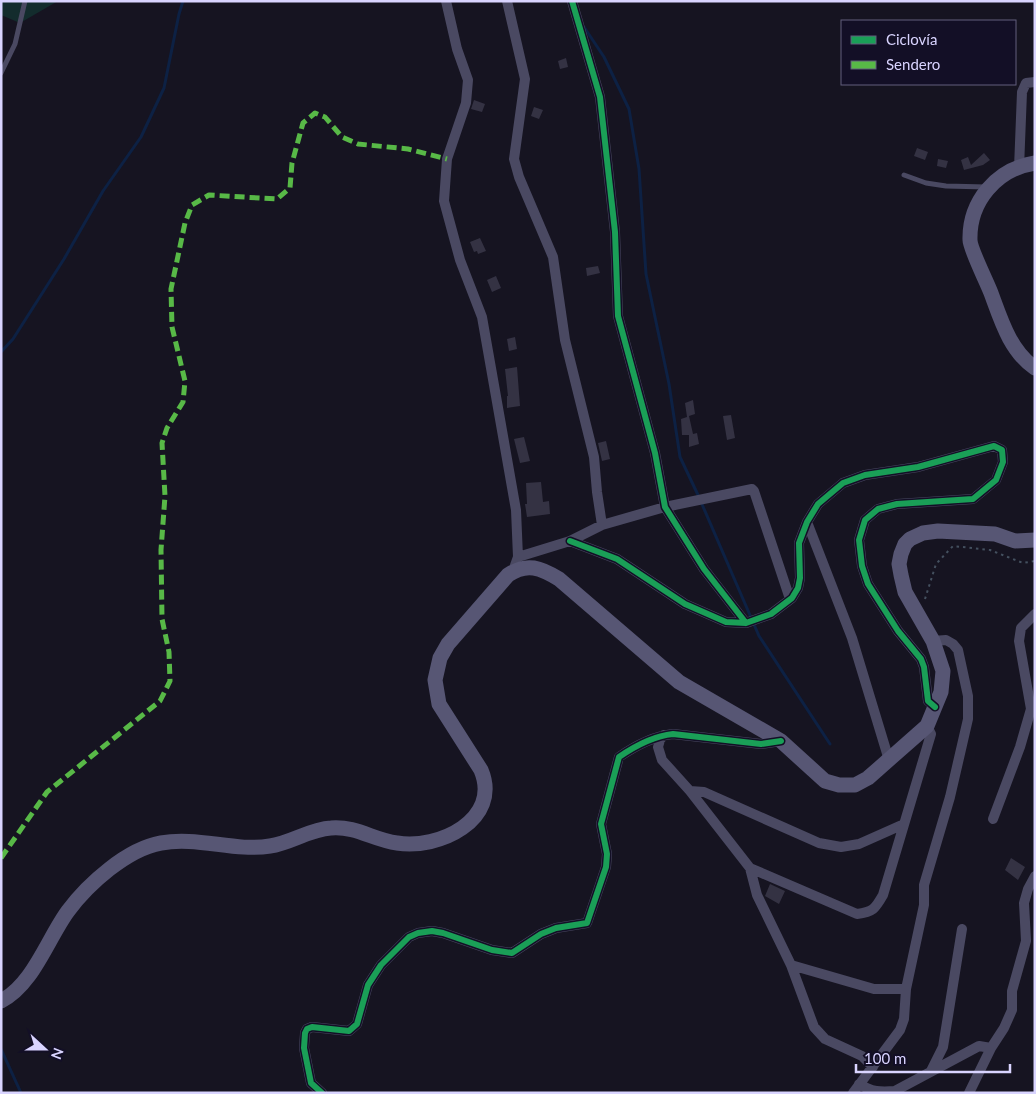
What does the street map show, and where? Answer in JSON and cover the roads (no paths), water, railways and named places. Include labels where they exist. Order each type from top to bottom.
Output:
[{"type":"main road","points":[[1035,163],[1005,173],[989,188],[974,208],[970,242],[1012,343],[1035,368]]},
{"type":"main road","points":[[1,1001],[8,998],[20,986],[36,965],[68,910],[91,885],[112,867],[143,849],[159,843],[179,841],[255,847],[270,846],[330,828],[350,828],[396,844],[414,844],[447,837],[476,817],[484,804],[486,781],[440,704],[435,680],[440,658],[448,644],[516,564],[548,572],[558,579],[679,682],[781,741],[825,781],[838,785],[855,785],[868,778],[928,726],[941,692],[943,671],[933,641],[905,592],[899,564],[905,544],[922,533],[938,531],[995,534],[1015,541],[1035,540]]},
{"type":"street","points":[[446,1],[468,80],[466,103],[447,159],[444,201],[460,260],[482,317],[516,510],[516,564],[602,525],[665,507],[752,489],[790,599]]},
{"type":"street","points":[[507,1],[525,79],[514,159],[519,178],[553,256],[565,340],[594,457],[602,525]]},
{"type":"street","points":[[572,1],[600,97],[616,232],[618,316],[654,452],[665,507],[704,569],[746,623]]},
{"type":"street","points":[[1019,168],[1022,92],[1026,82],[1035,82]]},
{"type":"street","points":[[570,541],[617,560],[685,604],[726,622],[746,623],[771,614],[790,599],[798,588],[800,578],[799,543],[807,522],[818,504],[843,483],[864,475],[918,467],[994,446],[1002,450],[1003,462],[996,480],[973,499],[897,504],[878,509],[865,520],[859,540],[862,566],[868,584],[898,631],[921,659],[924,667],[928,701],[935,707]]},
{"type":"street","points":[[807,522],[852,638],[889,760]]},
{"type":"street","points":[[994,819],[1020,747],[1031,709],[1019,641],[1021,628],[1035,614]]},
{"type":"street","points":[[856,1089],[900,1030],[904,1019],[906,989],[924,905],[924,886],[950,797],[968,719],[968,696],[958,650],[946,640],[933,641]]},
{"type":"street","points":[[750,868],[857,914],[868,913],[876,908],[883,895],[931,734],[928,726]]},
{"type":"street","points":[[322,1093],[312,1083],[304,1048],[307,1029],[312,1027],[348,1031],[354,1028],[358,1024],[368,985],[397,947],[409,937],[418,933],[432,931],[492,950],[512,954],[542,934],[556,928],[587,923],[606,867],[606,854],[601,824],[619,757],[640,744],[672,734],[761,744],[781,741]]},
{"type":"street","points":[[664,735],[658,747],[662,760],[690,791],[750,868],[756,895],[791,965],[814,1027],[825,1039],[862,1056],[873,1067]]},
{"type":"street","points":[[690,791],[704,792],[819,843],[842,847],[858,844],[904,824]]},
{"type":"street","points":[[969,1093],[1012,1010],[1012,991],[1026,941],[1024,903],[1028,889],[1035,876]]},
{"type":"street","points":[[931,1071],[943,1047],[962,929]]},
{"type":"street","points":[[791,965],[874,989],[906,989]]},
{"type":"street","points":[[856,1089],[879,1092],[895,1091],[979,1046],[991,1048]]},
{"type":"lane","points":[[1,73],[15,44],[25,1]]},
{"type":"lane","points":[[904,175],[926,183],[989,188]]},
{"type":"waterway","points":[[1,352],[13,339],[64,259],[103,191],[141,137],[164,88],[183,1]]},
{"type":"waterway","points":[[584,27],[604,57],[629,109],[639,169],[646,274],[669,384],[680,457],[759,636],[830,744]]},
{"type":"waterway","points":[[1,1049],[21,1093]]}]
